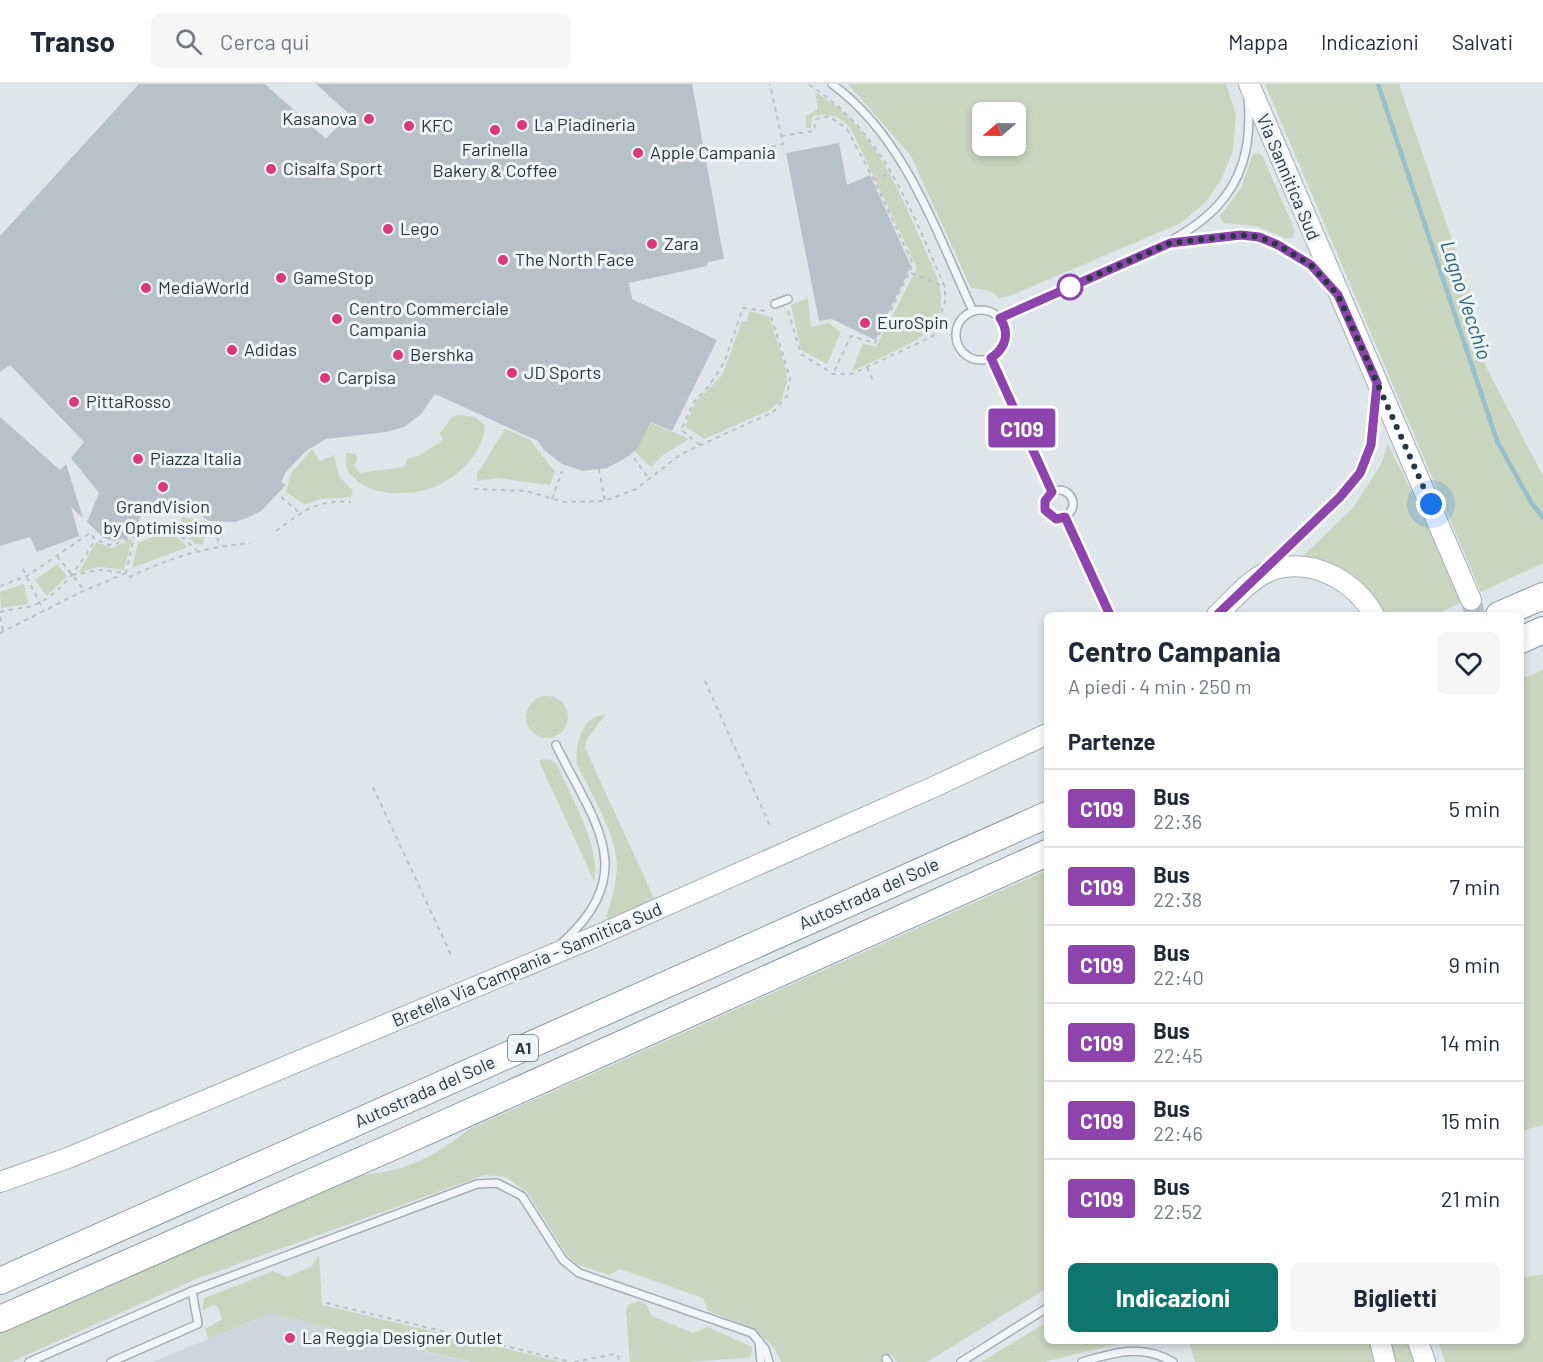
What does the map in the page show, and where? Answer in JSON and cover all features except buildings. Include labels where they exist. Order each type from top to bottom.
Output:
[{"type":"highway","points":[[1506,612],[1543,596]]},
{"type":"highway","points":[[1524,639],[1543,630]]},
{"type":"highway","name":"Autostrada del Sole","points":[[0,1281],[1044,816]]},
{"type":"highway","name":"Autostrada del Sole","points":[[0,1319],[1044,854]]},
{"type":"street","name":"Via Sannitica Sud","points":[[1248,84],[1471,600]]},
{"type":"street","points":[[1220,612],[1253,581],[1275,569],[1297,567],[1315,569],[1340,578],[1354,589],[1372,612]]},
{"type":"street","name":"Bretella Via Campania - Sannitica Sud","points":[[0,1182],[68,1158],[537,959],[599,935],[938,786],[1044,735]]},
{"type":"street","points":[[1381,1344],[1385,1362]]},
{"type":"street","points":[[1419,1344],[1425,1362]]},
{"type":"lane","points":[[832,84],[844,92],[878,128],[908,173],[973,311]]},
{"type":"lane","points":[[1000,318],[1170,243],[1200,223],[1221,203],[1242,167],[1248,145],[1248,84]]},
{"type":"lane","points":[[1170,243],[1241,235],[1259,237],[1278,245],[1311,265],[1338,295]]},
{"type":"lane","points":[[775,303],[786,299]]},
{"type":"lane","points":[[987,310],[1000,318],[1004,324],[1005,340],[997,354],[991,358],[977,359],[970,357],[960,348],[957,342],[957,326],[966,314],[987,310]]},
{"type":"lane","points":[[991,358],[1052,492]]},
{"type":"lane","points":[[1253,581],[1340,497],[1360,473],[1371,445],[1377,383]]},
{"type":"lane","points":[[1061,490],[1072,499],[1073,507],[1065,517],[1056,519],[1045,510],[1045,501],[1052,492],[1061,490]]},
{"type":"lane","points":[[1065,517],[1109,612]]},
{"type":"lane","points":[[537,959],[563,942],[591,912],[604,884],[606,857],[599,833],[556,745]]},
{"type":"lane","points":[[29,1362],[192,1291],[477,1184],[497,1183],[522,1196],[563,1260],[579,1273],[752,1333],[765,1349],[769,1362]]},
{"type":"lane","points":[[111,1362],[198,1324],[192,1291]]},
{"type":"lane","points":[[962,1362],[1044,1310]]},
{"type":"lane","points":[[759,1341],[761,1362]]},
{"type":"lane","points":[[1082,1362],[1127,1350],[1149,1352],[1171,1361]]},
{"type":"lane","points":[[1158,1362],[1171,1361]]},
{"type":"path","points":[[763,149],[783,144],[770,84]]},
{"type":"path","points":[[786,299],[801,354],[833,374],[852,374],[933,336],[945,302],[945,287],[885,159],[858,125],[830,98],[808,84]]},
{"type":"path","points":[[781,136],[814,130],[816,119],[829,116],[847,129],[874,180],[913,264],[875,343],[851,336],[833,374]]},
{"type":"path","points":[[874,180],[891,172]]},
{"type":"path","points":[[911,272],[945,287]]},
{"type":"path","points":[[474,489],[526,491],[552,499],[584,503],[604,501],[636,489],[681,454],[773,412],[788,396],[790,378],[770,312],[742,308],[724,363],[709,386],[694,402],[681,430],[700,445]]},
{"type":"path","points":[[867,368],[873,381]]},
{"type":"path","points":[[634,458],[649,479]]},
{"type":"path","points":[[599,470],[604,501]]},
{"type":"path","points":[[552,499],[562,471]]},
{"type":"path","points":[[281,496],[300,513]]},
{"type":"path","points":[[276,531],[300,513],[320,503],[351,502]]},
{"type":"path","points":[[0,586],[27,576],[90,533],[95,539],[109,545],[134,537],[148,527],[163,527],[180,536],[196,550]]},
{"type":"path","points":[[215,529],[219,545]]},
{"type":"path","points":[[126,573],[134,537]]},
{"type":"path","points":[[0,612],[39,602],[51,596],[72,575],[95,539]]},
{"type":"path","points":[[72,575],[100,570],[126,573],[130,577],[163,561],[196,550],[219,545],[250,543]]},
{"type":"path","points":[[57,556],[84,590]]},
{"type":"path","points":[[23,568],[43,610]]},
{"type":"path","points":[[0,617],[2,632],[84,590],[126,573]]},
{"type":"path","points":[[705,681],[771,828]]},
{"type":"path","points":[[373,787],[452,957]]},
{"type":"path","points":[[326,1303],[572,1362],[615,1354],[618,1355],[619,1362]]},
{"type":"shaded area","name":"La Reggia Designer Outlet","points":[[270,1313],[469,1362],[153,1362]]},
{"type":"green space","points":[[848,84],[1226,84],[1236,114],[1233,150],[1221,180],[1206,202],[1181,223],[1012,295],[999,298],[990,291],[971,288],[911,156]]},
{"type":"green space","points":[[1265,84],[1399,84],[1471,296],[1486,367],[1543,476],[1543,563],[1481,592]]},
{"type":"green space","points":[[815,92],[838,108],[858,127],[875,150],[903,200],[937,277],[941,293],[938,317],[925,334],[904,347],[852,371],[863,343],[876,347],[917,268],[850,127],[837,117],[825,115],[813,116],[811,128],[806,128],[806,116],[818,109]]},
{"type":"green space","points":[[1258,153],[1263,157],[1295,231],[1292,238],[1285,238],[1256,226],[1223,223],[1220,216],[1241,188],[1253,154]]},
{"type":"green space","points":[[808,298],[811,327],[829,323],[841,332],[827,364],[801,350],[791,305]]},
{"type":"green space","points":[[749,311],[769,316],[786,369],[787,382],[781,401],[768,411],[704,439],[685,426],[695,403],[723,374],[742,321],[747,321]]},
{"type":"green space","points":[[460,415],[475,417],[484,424],[484,435],[470,460],[458,473],[443,483],[420,491],[393,493],[367,487],[348,471],[346,453],[356,454],[357,460],[354,466],[360,473],[404,467],[408,459],[420,455],[443,440],[440,433],[452,417]]},
{"type":"green space","points":[[649,422],[689,439],[663,455],[651,467],[634,451]]},
{"type":"green space","points":[[505,429],[530,440],[555,472],[550,485],[497,478],[477,481],[477,474]]},
{"type":"green space","points":[[1388,444],[1465,601],[1441,612],[1384,612],[1369,590],[1352,574],[1342,568],[1302,557],[1354,507],[1381,464]]},
{"type":"green space","points":[[312,449],[320,461],[334,455],[339,476],[353,491],[351,497],[320,499],[305,505],[286,492],[291,473]]},
{"type":"green space","points":[[182,517],[207,522],[203,545],[195,544],[179,528]]},
{"type":"green space","points":[[169,530],[188,547],[132,568],[138,543]]},
{"type":"green space","points":[[132,539],[124,570],[100,567],[79,572],[96,542],[112,548]]},
{"type":"green space","points":[[57,564],[67,576],[47,596],[35,580]]},
{"type":"green space","points":[[24,584],[28,604],[1,608],[0,592]]},
{"type":"green space","points":[[1543,670],[1543,1125],[1524,1130],[1524,678]]},
{"type":"green space","points":[[547,696],[562,702],[568,717],[562,732],[547,738],[532,732],[526,717],[532,702]]},
{"type":"green space","points":[[606,714],[587,739],[585,748],[654,898],[609,919],[606,917],[616,880],[616,856],[605,821],[577,764],[577,746],[584,728],[593,718]]},
{"type":"green space","points":[[543,759],[557,764],[583,822],[593,854],[594,881],[539,761]]},
{"type":"green space","points":[[1044,871],[1044,1290],[927,1362],[897,1362],[892,1355],[881,1359],[882,1362],[781,1362],[769,1342],[751,1329],[708,1311],[703,1298],[620,1269],[609,1275],[577,1264],[567,1255],[527,1192],[506,1177],[485,1175],[196,1279],[11,1362],[0,1362],[0,1333],[359,1176],[418,1162],[443,1148],[469,1129]]},
{"type":"green space","points":[[319,1255],[322,1305],[562,1362],[471,1362],[270,1313],[208,1339],[205,1329],[222,1319],[217,1306],[212,1305],[202,1311],[204,1298],[273,1271],[287,1277],[311,1267]]},
{"type":"green space","points":[[1543,1274],[1543,1362],[1445,1362],[1439,1344],[1524,1344],[1524,1277]]},
{"type":"green space","points":[[638,1301],[647,1305],[652,1316],[693,1333],[708,1327],[752,1347],[751,1357],[688,1362],[630,1362],[626,1312],[628,1305]]},
{"type":"green space","points":[[1044,1324],[1044,1344],[1117,1344],[1044,1362],[981,1362]]},
{"type":"green space","points":[[1190,1344],[1375,1344],[1379,1362],[1195,1362]]},
{"type":"green space","points":[[1391,1344],[1411,1344],[1419,1362],[1395,1362]]},
{"type":"waterway","name":"Lagno Vecchio","points":[[1378,84],[1497,441],[1532,504],[1543,517]]},
{"type":"tunnel","points":[[1471,600],[1474,612]]},
{"type":"bus line","name":"C109","points":[[1109,612],[1065,517],[1056,519],[1045,510],[1046,497],[1052,492],[991,358],[1002,348],[1005,340],[1006,332],[1000,318],[1170,243],[1241,235],[1259,237],[1278,245],[1311,265],[1338,295],[1377,383],[1376,416],[1371,445],[1360,473],[1340,497],[1220,612]]},
{"type":"place","name":"Kasanova","points":[[369,119]]},
{"type":"place","name":"La Piadineria","points":[[522,125]]},
{"type":"place","name":"KFC","points":[[409,126]]},
{"type":"place","name":"Farinella Bakery & Coffee","points":[[495,130]]},
{"type":"place","name":"Apple Campania","points":[[638,153]]},
{"type":"place","name":"Cisalfa Sport","points":[[271,169]]},
{"type":"place","name":"Lego","points":[[388,229]]},
{"type":"place","name":"Zara","points":[[652,244]]},
{"type":"place","name":"The North Face","points":[[503,260]]},
{"type":"place","name":"GameStop","points":[[281,278]]},
{"type":"place","name":"MediaWorld","points":[[146,288]]},
{"type":"place","name":"Centro Commerciale Campania","points":[[337,319]]},
{"type":"place","name":"EuroSpin","points":[[865,323]]},
{"type":"place","name":"Adidas","points":[[232,350]]},
{"type":"place","name":"Bershka","points":[[398,355]]},
{"type":"place","name":"JD Sports","points":[[512,373]]},
{"type":"place","name":"Carpisa","points":[[325,378]]},
{"type":"place","name":"PittaRosso","points":[[74,402]]},
{"type":"place","name":"Piazza Italia","points":[[138,459]]},
{"type":"place","name":"GrandVision by Optimissimo","points":[[163,487]]},
{"type":"place","name":"La Reggia Designer Outlet","points":[[290,1338]]},
{"type":"route","points":[[1070,287],[1065,289],[1170,243],[1241,235],[1259,237],[1278,245],[1311,265],[1338,295],[1431,504]]}]
